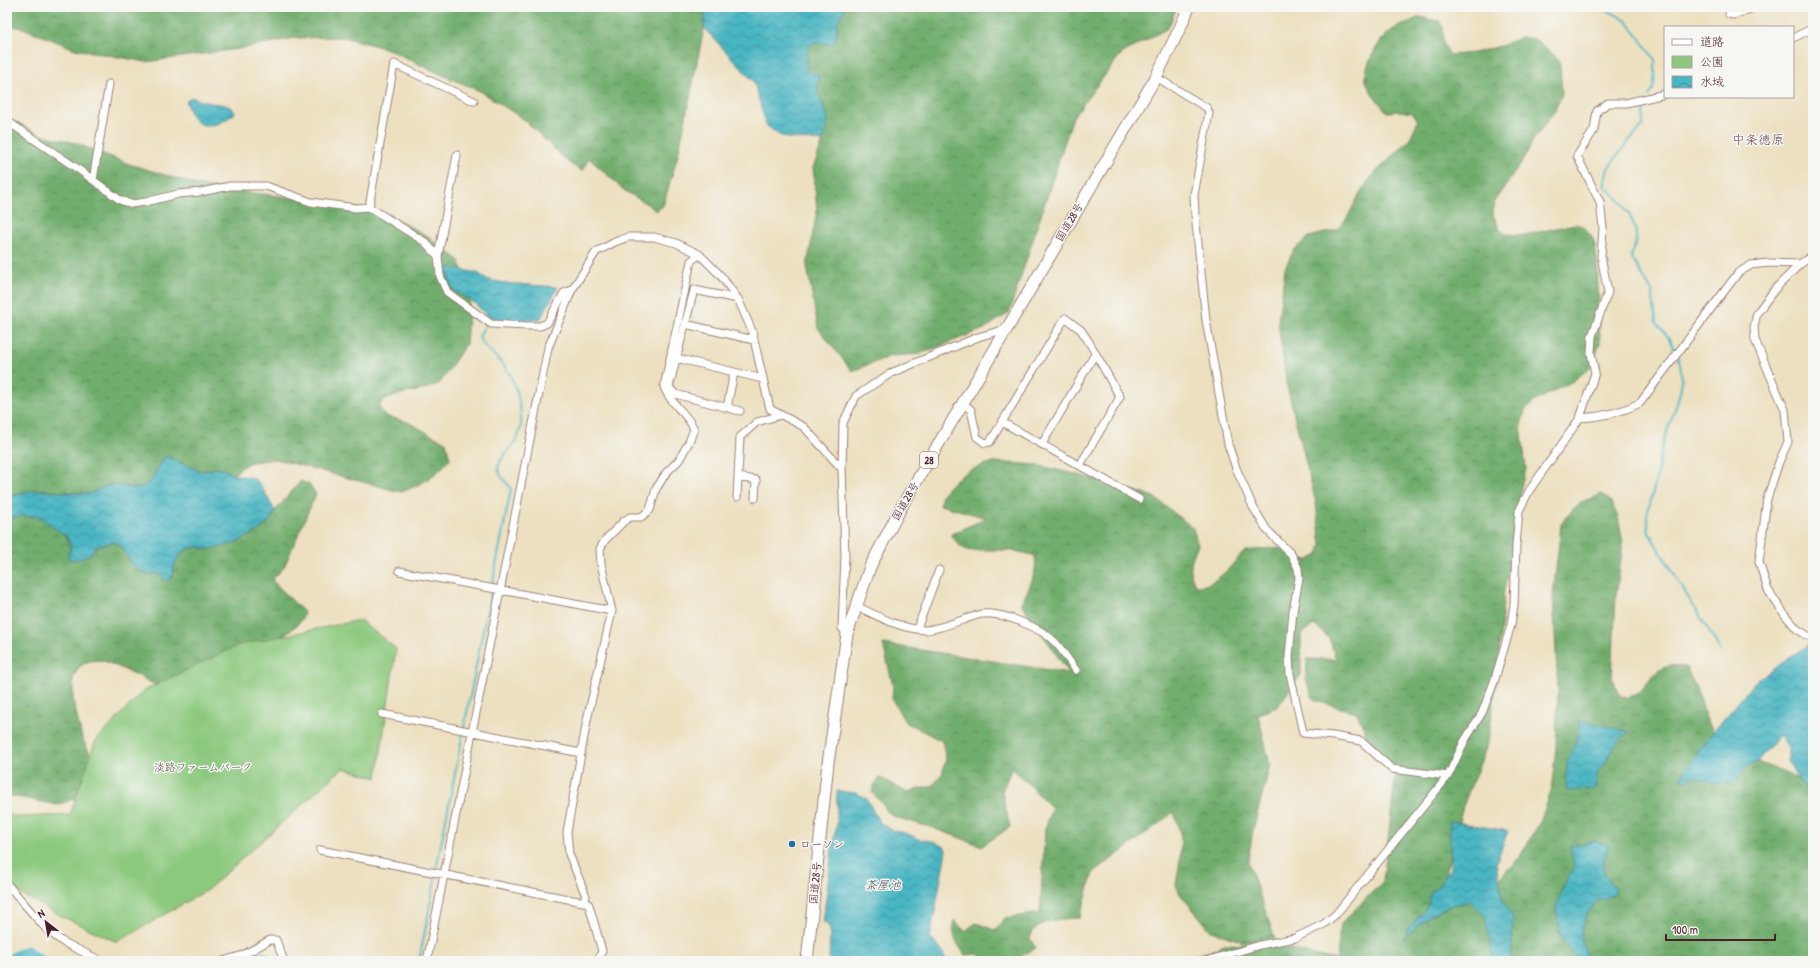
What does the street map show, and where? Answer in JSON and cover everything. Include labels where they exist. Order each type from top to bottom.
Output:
[{"type":"highway","name":"国道28号","points":[[807,961],[828,763],[847,634],[870,567],[888,530],[1156,77],[1189,7]]},
{"type":"street","points":[[1729,14],[1734,15],[1755,7]]},
{"type":"street","points":[[1794,38],[1813,28]]},
{"type":"street","points":[[369,207],[394,64],[474,101]]},
{"type":"street","points":[[1156,77],[1208,108],[1209,113],[1194,195],[1206,320],[1228,444],[1236,468],[1253,506],[1267,530],[1291,554],[1298,568],[1300,578],[1293,611],[1289,657],[1292,685],[1303,733],[1361,741],[1392,769],[1448,776]]},
{"type":"street","points":[[93,180],[109,84]]},
{"type":"street","points":[[1206,961],[1260,945],[1295,938],[1324,924],[1344,905],[1448,776],[1465,740],[1482,713],[1507,640],[1514,605],[1519,511],[1522,502],[1580,418],[1595,372],[1591,353],[1592,336],[1608,292],[1601,256],[1603,228],[1600,202],[1577,156],[1594,130],[1597,111],[1608,103],[1626,103],[1664,94]]},
{"type":"street","points":[[7,121],[120,200],[131,204],[178,194],[201,192],[230,186],[266,186],[311,202],[356,208],[369,207],[425,242],[438,256]]},
{"type":"street","points":[[457,155],[438,256],[440,276],[447,292],[487,322],[540,326],[547,323],[564,293],[572,290]]},
{"type":"street","points":[[428,961],[443,873],[498,590],[548,348],[572,290],[596,252],[628,237],[654,237],[676,243],[699,255],[721,276],[738,299],[749,321],[770,409],[804,427],[842,469]]},
{"type":"street","points":[[320,850],[443,873],[583,902],[586,896],[569,854],[567,832],[581,753],[612,611],[601,564],[600,549],[605,540],[624,521],[630,517],[641,517],[650,510],[656,489],[666,473],[679,460],[694,429],[691,423],[667,395],[664,387],[691,261],[699,255]]},
{"type":"street","points":[[1813,255],[1800,264],[1775,289],[1757,313],[1754,327],[1755,340],[1785,410],[1788,442],[1779,462],[1767,499],[1759,562],[1768,590],[1785,615],[1797,629],[1813,639]]},
{"type":"street","points":[[1580,418],[1597,417],[1632,407],[1640,403],[1738,274],[1751,265],[1768,263],[1800,264]]},
{"type":"street","points":[[738,299],[694,290],[669,387],[675,394],[740,411]]},
{"type":"street","points":[[963,403],[971,410],[977,437],[985,443],[990,442],[1065,318],[1081,330],[1120,397],[1080,465]]},
{"type":"street","points":[[685,324],[754,340]]},
{"type":"street","points":[[847,634],[842,628],[845,556],[842,469],[843,423],[856,396],[891,374],[978,337],[1006,329]]},
{"type":"street","points":[[1042,444],[1095,354]]},
{"type":"street","points":[[676,358],[763,379]]},
{"type":"street","points":[[727,408],[734,372]]},
{"type":"street","points":[[737,497],[740,437],[757,422],[781,415]]},
{"type":"street","points":[[1002,422],[1139,499]]},
{"type":"street","points":[[738,477],[756,480],[755,498]]},
{"type":"street","points":[[917,628],[939,570]]},
{"type":"street","points":[[399,571],[612,611]]},
{"type":"street","points":[[856,606],[882,619],[907,627],[926,630],[980,614],[1004,616],[1022,621],[1055,642],[1076,670]]},
{"type":"street","points":[[382,714],[581,753]]},
{"type":"street","points":[[7,884],[47,930],[63,942],[101,961]]},
{"type":"street","points":[[584,899],[589,905],[602,951],[598,961]]},
{"type":"street","points":[[223,961],[243,955],[270,940],[276,940],[284,961]]},
{"type":"green space","points":[[7,7],[700,7],[705,15],[704,28],[679,151],[663,206],[656,211],[625,191],[589,158],[582,171],[569,163],[525,120],[480,91],[433,71],[388,49],[343,37],[294,38],[238,49],[146,62],[75,49],[23,28],[7,25]]},
{"type":"green space","points":[[844,7],[1177,7],[1168,28],[1121,54],[1073,117],[1009,313],[984,329],[920,354],[891,356],[852,371],[818,328],[807,266],[817,211],[813,168],[823,141],[828,119],[817,89],[818,75],[806,71],[808,46],[814,43],[832,44],[835,41],[838,21]]},
{"type":"green space","points":[[1420,17],[1439,21],[1443,28],[1443,44],[1450,55],[1474,53],[1504,45],[1521,37],[1535,39],[1554,55],[1560,64],[1562,94],[1554,112],[1533,140],[1522,162],[1495,200],[1493,214],[1499,229],[1506,234],[1525,235],[1575,224],[1582,226],[1592,236],[1597,260],[1600,343],[1592,366],[1573,381],[1535,401],[1525,410],[1521,425],[1526,469],[1521,487],[1513,555],[1504,590],[1497,677],[1488,743],[1463,806],[1442,886],[1487,891],[1519,858],[1540,822],[1551,792],[1556,747],[1558,690],[1553,596],[1561,524],[1575,507],[1584,501],[1602,494],[1611,502],[1618,517],[1623,543],[1616,596],[1612,679],[1622,698],[1632,696],[1639,691],[1656,673],[1663,668],[1673,666],[1686,667],[1700,697],[1705,716],[1722,747],[1813,785],[1813,961],[1162,961],[1214,951],[1224,944],[1276,946],[1337,960],[1340,925],[1383,881],[1396,772],[1370,743],[1357,713],[1313,699],[1306,679],[1307,659],[1336,659],[1329,638],[1314,625],[1301,634],[1301,675],[1277,707],[1258,714],[1270,765],[1253,830],[1248,861],[1274,936],[1241,941],[1211,931],[1180,894],[1176,885],[1180,860],[1181,836],[1174,812],[1093,873],[1080,918],[1043,923],[1037,927],[1030,939],[1036,948],[1012,961],[986,961],[978,954],[966,955],[959,947],[955,939],[953,930],[954,920],[965,931],[976,923],[995,930],[1005,918],[1040,913],[1045,829],[1052,808],[1012,768],[1002,791],[1010,827],[982,846],[933,828],[895,817],[887,811],[872,793],[874,785],[879,778],[906,792],[933,786],[942,774],[946,759],[942,741],[905,722],[892,699],[893,686],[883,644],[1069,673],[1021,603],[1030,586],[1034,574],[1036,562],[1035,556],[1010,551],[969,551],[962,547],[951,534],[987,518],[940,505],[942,494],[955,480],[970,470],[993,462],[1037,465],[1107,482],[1154,497],[1193,528],[1198,545],[1193,555],[1191,571],[1193,581],[1196,586],[1210,583],[1217,579],[1245,551],[1282,548],[1288,549],[1300,557],[1308,560],[1318,555],[1321,545],[1316,503],[1287,386],[1278,322],[1285,268],[1294,250],[1309,237],[1337,230],[1347,218],[1371,177],[1409,140],[1418,121],[1413,113],[1399,111],[1387,112],[1369,88],[1367,84],[1366,72],[1375,50],[1383,38],[1399,26]]},
{"type":"green space","points":[[7,118],[42,135],[76,143],[129,164],[205,187],[295,198],[388,214],[427,236],[459,260],[470,295],[466,344],[440,383],[422,390],[401,394],[387,399],[382,401],[379,407],[385,416],[408,422],[446,442],[450,459],[440,470],[428,479],[401,492],[276,459],[251,462],[241,467],[234,475],[218,468],[204,471],[195,470],[173,459],[164,457],[152,479],[144,487],[135,489],[111,484],[89,494],[35,490],[7,497]]},
{"type":"green space","points":[[301,481],[310,485],[316,494],[284,567],[272,580],[304,612],[302,619],[296,626],[199,700],[168,692],[137,675],[102,660],[89,661],[79,667],[73,678],[73,700],[82,738],[95,763],[84,795],[57,805],[7,795],[7,520],[21,516],[40,517],[67,537],[71,547],[68,556],[88,555],[107,542],[115,543],[121,547],[137,569],[148,575],[159,574],[167,581],[173,571],[175,562],[185,550],[197,547],[208,550],[257,531],[268,522],[275,511]]},
{"type":"green space","name":"淡路ファームパーク","points":[[360,620],[396,649],[377,778],[343,768],[207,890],[117,942],[61,916],[7,887],[7,813],[15,817],[70,815],[95,742],[143,691],[239,645]]},
{"type":"green space","points":[[1274,936],[1276,946],[1242,945],[1241,941]]},
{"type":"water","points":[[700,7],[844,7],[838,22],[834,42],[832,44],[814,43],[808,46],[806,71],[818,75],[819,78],[817,89],[828,119],[823,141],[788,138],[779,135],[766,125],[754,82],[704,28],[705,15]]},
{"type":"water","points":[[191,97],[203,101],[227,105],[233,109],[235,113],[220,123],[206,126],[199,124],[194,119],[186,102]]},
{"type":"water","points":[[448,267],[478,273],[486,279],[504,283],[558,287],[540,320],[502,320],[489,317],[472,301],[452,289],[448,275]]},
{"type":"water","points":[[164,457],[169,457],[199,471],[207,471],[215,468],[222,469],[234,475],[253,478],[260,484],[275,511],[265,525],[257,532],[237,542],[217,548],[208,549],[197,547],[186,550],[176,561],[173,577],[167,581],[159,574],[148,575],[133,566],[119,544],[112,542],[97,546],[88,555],[79,559],[70,560],[68,556],[71,547],[67,537],[40,517],[21,516],[7,520],[7,497],[35,490],[89,494],[111,484],[135,489],[143,487],[152,479]]},
{"type":"water","points":[[1812,643],[1813,795],[1799,781],[1788,761],[1788,748],[1779,735],[1757,762],[1746,767],[1735,783],[1716,783],[1693,776],[1687,781],[1681,777],[1702,745],[1757,680]]},
{"type":"water","points":[[1580,720],[1630,732],[1618,741],[1598,772],[1595,789],[1566,791],[1567,763],[1576,741]]},
{"type":"water","name":"茶屋池","points":[[837,791],[857,793],[866,798],[880,823],[892,830],[909,834],[918,839],[932,841],[945,847],[946,851],[930,938],[944,953],[946,961],[829,961],[830,930],[828,925],[823,922],[833,841],[837,825]]},
{"type":"water","points":[[1450,821],[1508,831],[1496,863],[1503,901],[1513,918],[1511,961],[1493,961],[1485,915],[1469,901],[1449,906],[1429,916],[1403,939],[1410,927],[1428,906],[1431,892],[1437,887],[1450,869]]},
{"type":"water","points":[[1596,841],[1609,845],[1604,858],[1603,868],[1610,882],[1615,888],[1612,895],[1604,899],[1598,899],[1584,921],[1581,936],[1582,943],[1585,952],[1591,961],[1583,961],[1573,955],[1560,935],[1556,909],[1562,889],[1574,867],[1570,846]]},
{"type":"waterway","points":[[1594,7],[1611,12],[1627,21],[1655,60],[1653,90],[1649,96]]},
{"type":"waterway","points":[[1646,101],[1644,105],[1643,126],[1626,144],[1608,168],[1604,186],[1620,201],[1633,221],[1636,238],[1631,257],[1652,291],[1656,322],[1668,337],[1676,353]]},
{"type":"waterway","points":[[489,317],[479,337],[485,347],[504,366],[512,379],[519,401],[521,419],[517,437],[498,466],[500,475],[511,489],[492,586]]},
{"type":"waterway","points":[[1678,357],[1681,370],[1680,394],[1660,455],[1647,515],[1649,533],[1721,651]]},
{"type":"waterway","points":[[436,870],[491,590]]},
{"type":"waterway","points":[[419,961],[436,875]]},
{"type":"waterway","points":[[10,961],[26,952],[39,961]]},
{"type":"waterway","points":[[243,961],[256,957],[268,961]]},
{"type":"place","name":"ローソン","points":[[792,844]]},
{"type":"district","name":"中条徳原","points":[[1758,139]]}]
